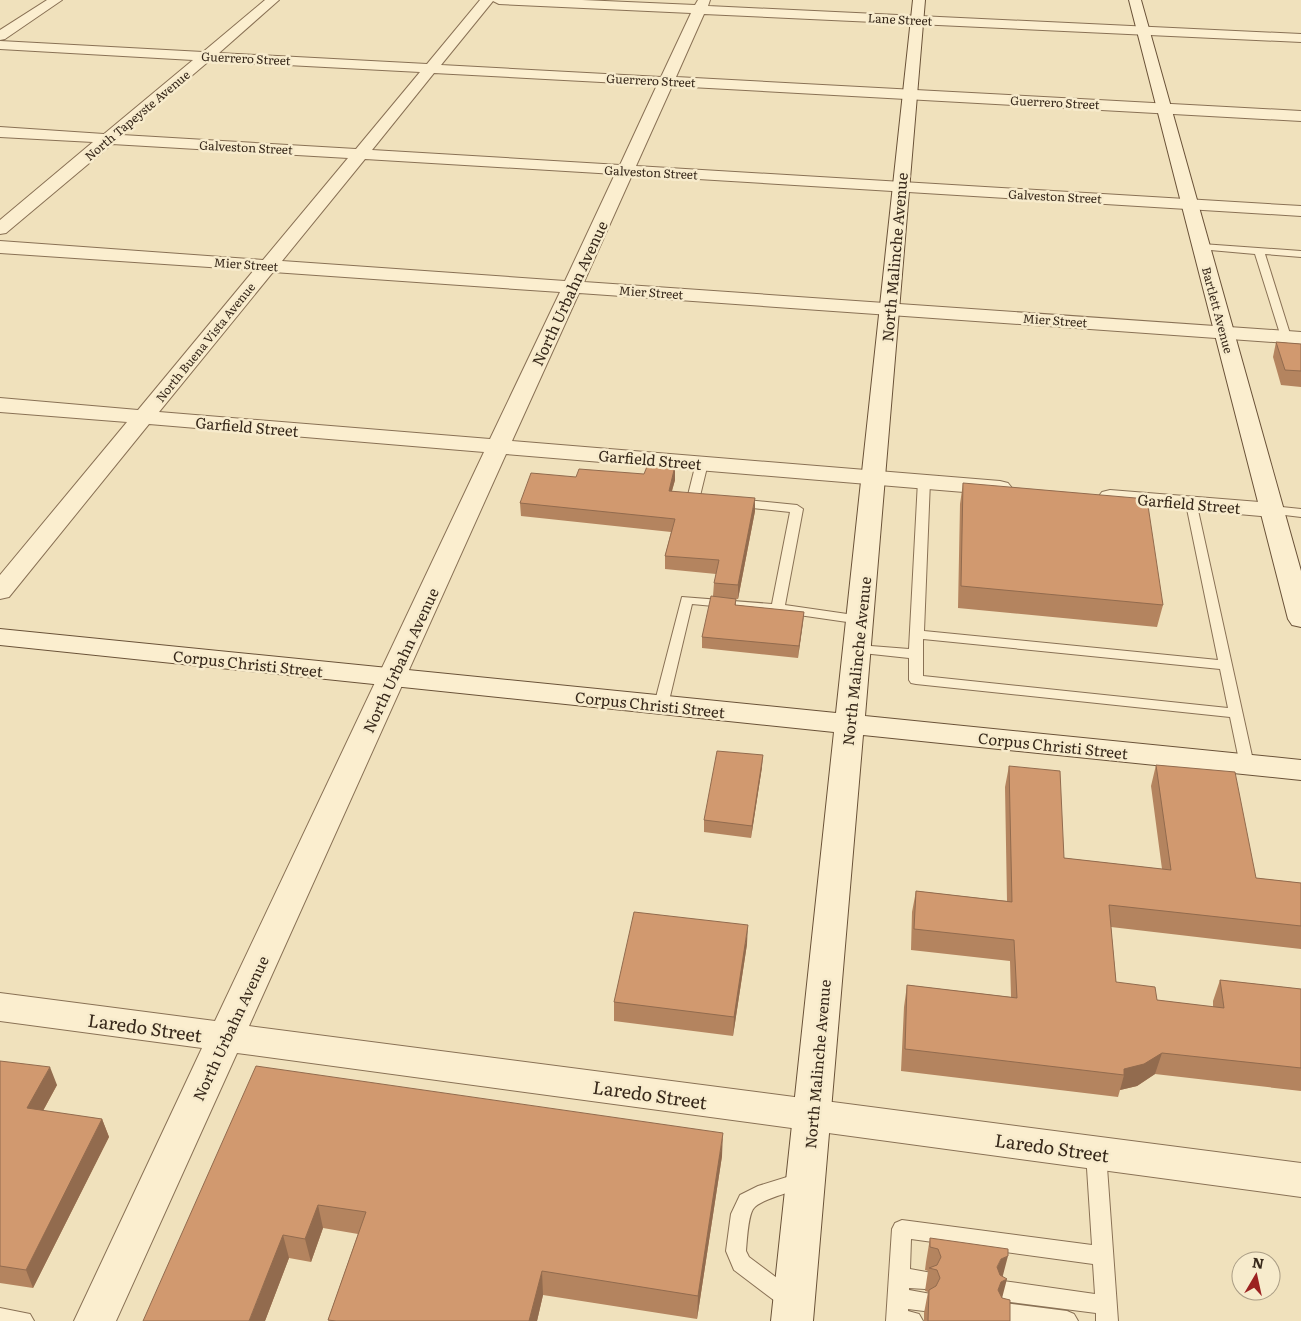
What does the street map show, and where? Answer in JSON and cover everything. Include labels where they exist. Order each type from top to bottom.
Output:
[{"type":"street","points":[[0,36],[56,0]]},
{"type":"street","name":"North Tapeyste Avenue","points":[[0,230],[273,0]]},
{"type":"street","name":"North Buena Vista Avenue","points":[[0,591],[487,0]]},
{"type":"street","name":"Lane Street","points":[[499,0],[918,10],[1144,30],[1301,38]]},
{"type":"street","name":"Bartlett Avenue","points":[[1135,0],[1301,619]]},
{"type":"street","name":"North Urbahn Avenue","points":[[95,1321],[702,5]]},
{"type":"street","name":"North Malinche Avenue","points":[[793,1312],[861,620],[918,10]]},
{"type":"street","name":"Guerrero Street","points":[[0,45],[1164,107],[1301,116]]},
{"type":"street","name":"Galveston Street","points":[[0,132],[1301,211]]},
{"type":"street","name":"Mier Street","points":[[0,247],[1293,337]]},
{"type":"street","name":"Garfield Street","points":[[0,405],[1023,490]]},
{"type":"street","name":"Garfield Street","points":[[1093,495],[1272,510]]},
{"type":"street","name":"Corpus Christi Street","points":[[0,637],[1301,770]]},
{"type":"street","name":"Laredo Street","points":[[0,1008],[1301,1180]]},
{"type":"lane","points":[[1202,248],[1301,254]]},
{"type":"lane","points":[[1259,251],[1293,337]]},
{"type":"lane","points":[[702,463],[693,499],[797,508],[778,608]]},
{"type":"lane","points":[[924,481],[916,680],[1236,713]]},
{"type":"lane","points":[[1192,504],[1247,765]]},
{"type":"lane","name":"Garfield Street","points":[[1272,510],[1301,513]]},
{"type":"lane","points":[[661,705],[687,600],[778,608],[861,620]]},
{"type":"lane","points":[[918,634],[1227,665]]},
{"type":"lane","points":[[858,649],[916,654]]},
{"type":"lane","points":[[1003,1291],[1107,1313],[1096,1153]]},
{"type":"lane","points":[[793,1312],[740,1263],[736,1251],[741,1214],[747,1201],[765,1192],[806,1179]]},
{"type":"lane","points":[[902,1320],[899,1298],[902,1229],[1103,1256]]},
{"type":"lane","points":[[899,1298],[925,1290],[900,1277]]},
{"type":"lane","points":[[1004,1313],[1067,1321]]},
{"type":"lane","points":[[0,1318],[23,1321]]},
{"type":"building","points":[[1276,342],[1301,344],[1301,371],[1285,370]]},
{"type":"building","points":[[648,464],[675,466],[669,491],[755,498],[738,585],[714,583],[719,560],[665,556],[675,519],[520,503],[531,473],[576,477],[579,469],[644,474]]},
{"type":"building","points":[[963,483],[1147,499],[1163,605],[961,586]]},
{"type":"building","points":[[711,596],[736,599],[735,605],[804,612],[799,646],[702,637]]},
{"type":"building","points":[[717,751],[763,755],[752,826],[704,820]]},
{"type":"building","points":[[1156,765],[1235,772],[1256,878],[1301,883],[1301,926],[1109,905],[1116,982],[1155,987],[1157,1000],[1224,1008],[1220,980],[1301,989],[1301,1068],[1162,1053],[1144,1064],[1124,1069],[1124,1075],[905,1049],[907,985],[1017,998],[1014,940],[914,929],[916,891],[1012,902],[1009,766],[1060,771],[1064,858],[1171,870]]},
{"type":"building","points":[[634,912],[748,925],[734,1017],[614,1002]]},
{"type":"building","points":[[0,1061],[50,1067],[27,1108],[102,1119],[26,1270],[0,1266]]},
{"type":"building","points":[[256,1066],[723,1133],[698,1296],[542,1271],[529,1321],[328,1320],[366,1212],[318,1205],[305,1239],[283,1235],[249,1321],[143,1321]]},
{"type":"building","points":[[930,1238],[1008,1249],[1008,1256],[1001,1259],[997,1267],[1000,1275],[1007,1279],[1001,1282],[998,1290],[1002,1298],[1010,1300],[1010,1321],[928,1321],[929,1290],[936,1286],[940,1278],[937,1270],[929,1268],[937,1265],[941,1257],[938,1249],[930,1247]]}]
